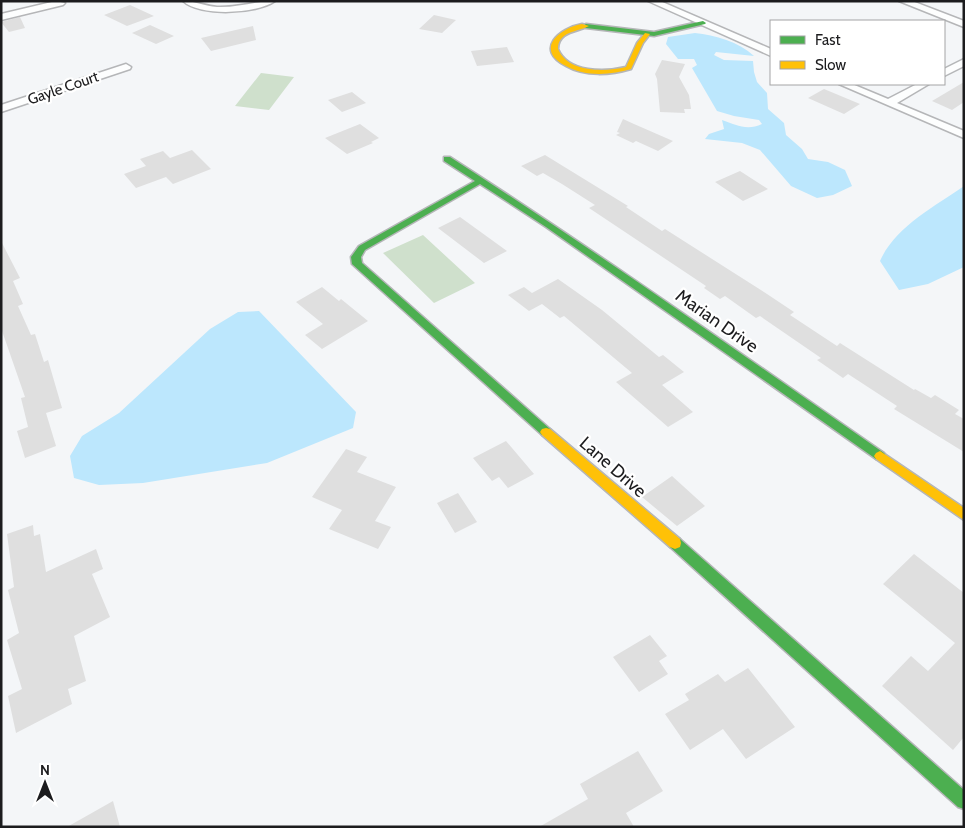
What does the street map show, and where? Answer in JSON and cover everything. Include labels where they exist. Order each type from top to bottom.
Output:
[{"type":"street","points":[[187,1],[202,7],[228,9],[271,1]]},
{"type":"street","points":[[652,1],[770,53]]},
{"type":"street","points":[[902,1],[964,24]]},
{"type":"street","points":[[1,17],[60,3]]},
{"type":"street","points":[[647,34],[639,41],[634,50],[635,58],[629,68],[618,71],[593,72],[573,67],[560,62],[554,52],[554,43],[557,39],[561,34],[572,28],[596,26],[647,34],[703,23]]},
{"type":"street","points":[[945,72],[964,62]]},
{"type":"street","name":"Gayle Court","points":[[1,109],[126,67]]},
{"type":"street","points":[[846,85],[964,135]]},
{"type":"street","points":[[890,103],[922,85]]},
{"type":"street","name":"Marian Drive","points":[[446,160],[482,180],[964,515]]},
{"type":"street","name":"Lane Drive","points":[[482,180],[362,248],[356,257],[357,264],[607,486],[687,553],[964,801]]},
{"type":"green space","points":[[261,73],[294,77],[269,110],[235,106]]},
{"type":"green space","points":[[423,235],[475,283],[434,303],[383,253]]},
{"type":"water","points":[[695,33],[711,35],[726,40],[754,56],[716,52],[714,55],[724,60],[753,61],[757,82],[767,93],[768,109],[784,123],[786,135],[802,149],[808,159],[828,162],[845,170],[852,186],[833,195],[817,198],[791,186],[760,150],[742,143],[705,139],[709,134],[724,129],[722,120],[746,127],[762,124],[759,120],[717,111],[692,68],[697,65],[694,59],[678,59],[666,44],[668,37]]},
{"type":"water","points":[[964,186],[964,267],[928,284],[899,290],[880,261],[887,249],[895,238],[916,219]]},
{"type":"water","points":[[259,311],[356,412],[353,428],[267,463],[143,483],[99,485],[74,478],[70,456],[82,436],[119,413],[210,329],[238,312]]},
{"type":"building","points":[[130,5],[154,16],[127,26],[104,15]]},
{"type":"building","points":[[434,15],[456,20],[442,33],[419,29]]},
{"type":"building","points":[[20,17],[25,28],[9,32],[1,22]]},
{"type":"building","points":[[150,25],[174,36],[156,44],[132,33]]},
{"type":"building","points":[[253,26],[256,40],[211,51],[201,38]]},
{"type":"building","points":[[507,47],[514,62],[477,66],[471,51]]},
{"type":"building","points":[[662,60],[685,64],[679,77],[689,95],[691,109],[684,109],[685,113],[660,112],[655,74]]},
{"type":"building","points":[[964,82],[964,102],[952,110],[932,101]]},
{"type":"building","points":[[824,89],[860,104],[844,114],[808,98]]},
{"type":"building","points":[[352,92],[366,103],[342,112],[328,100]]},
{"type":"building","points":[[623,119],[673,141],[658,151],[636,141],[633,143],[616,135],[620,133],[617,132]]},
{"type":"building","points":[[360,124],[379,138],[371,142],[373,143],[347,154],[325,138]]},
{"type":"building","points":[[192,150],[211,169],[173,184],[166,177],[136,188],[124,174],[146,166],[140,159],[163,151],[170,158]]},
{"type":"building","points":[[545,155],[628,206],[626,207],[662,231],[665,229],[767,294],[794,312],[790,315],[837,346],[840,343],[914,390],[931,398],[935,395],[959,410],[955,414],[964,419],[964,452],[894,409],[897,406],[848,374],[843,378],[817,360],[821,358],[760,316],[756,318],[725,296],[720,299],[704,288],[706,286],[589,208],[595,205],[543,173],[537,176],[521,166]]},
{"type":"building","points":[[740,171],[768,189],[743,201],[715,182]]},
{"type":"building","points":[[460,217],[507,251],[484,263],[438,228]]},
{"type":"building","points":[[1,241],[20,278],[13,281],[23,304],[18,306],[31,335],[35,334],[44,362],[48,360],[62,408],[46,413],[56,446],[25,458],[17,431],[28,427],[21,398],[25,397],[1,328]]},
{"type":"building","points":[[558,279],[602,310],[659,357],[663,355],[684,372],[662,385],[693,412],[668,427],[616,382],[632,373],[564,316],[560,318],[542,304],[529,311],[508,295],[524,287],[532,293]]},
{"type":"building","points":[[322,287],[339,301],[341,299],[368,321],[322,349],[305,335],[323,324],[296,302]]},
{"type":"building","points":[[506,441],[534,474],[508,488],[499,477],[492,481],[473,458]]},
{"type":"building","points":[[346,449],[367,457],[357,472],[396,487],[375,521],[391,527],[378,549],[329,529],[342,510],[312,497]]},
{"type":"building","points":[[672,476],[705,506],[677,526],[642,497]]},
{"type":"building","points":[[458,493],[477,522],[455,533],[437,503]]},
{"type":"building","points":[[33,525],[34,536],[40,534],[46,572],[96,549],[103,569],[92,574],[110,617],[74,636],[86,681],[68,689],[72,704],[16,733],[8,696],[22,689],[7,640],[19,633],[8,590],[14,587],[7,534]]},
{"type":"building","points":[[914,554],[964,593],[964,737],[953,750],[882,686],[911,656],[928,671],[955,643],[883,584]]},
{"type":"building","points":[[650,635],[667,656],[659,661],[668,674],[639,692],[613,657]]},
{"type":"building","points":[[748,668],[795,727],[746,759],[723,729],[690,750],[665,714],[689,700],[685,694],[718,674],[725,682]]},
{"type":"building","points":[[638,751],[663,791],[626,813],[634,827],[539,827],[588,799],[580,784]]},
{"type":"building","points":[[113,801],[120,827],[67,827]]},
{"type":"traffic: fast","points":[[586,26],[654,34],[703,23]]},
{"type":"traffic: fast","points":[[447,159],[549,225],[880,456]]},
{"type":"traffic: fast","points":[[482,180],[362,248],[356,257],[357,264],[546,432]]},
{"type":"traffic: fast","points":[[675,543],[964,801]]},
{"type":"traffic: slow","points":[[586,26],[564,33],[556,41],[554,47],[560,59],[567,65],[588,71],[611,72],[629,68],[640,43],[647,34]]},
{"type":"traffic: slow","points":[[546,432],[675,543]]},
{"type":"traffic: slow","points":[[880,456],[964,515]]}]
